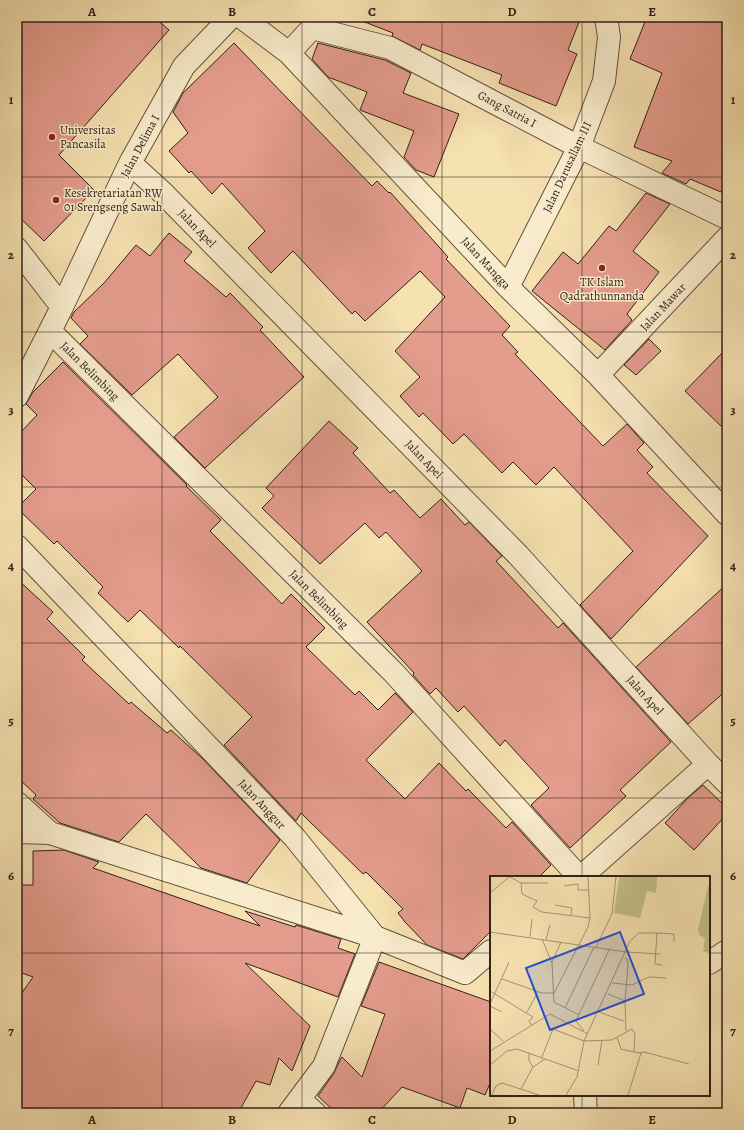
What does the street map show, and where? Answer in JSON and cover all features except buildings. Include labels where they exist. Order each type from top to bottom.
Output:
[{"type":"street","name":"Jalan Delima I","points":[[17,396],[62,308],[130,163],[184,66],[231,17]]},
{"type":"street","name":"Jalan Mangga","points":[[241,17],[289,53],[508,287],[598,376],[727,514]]},
{"type":"street","name":"Jalan Darusallam III","points":[[508,287],[579,147],[604,81],[609,37],[606,17]]},
{"type":"street","name":"Gang Satria I","points":[[289,53],[312,28],[390,48],[579,147],[727,218]]},
{"type":"street","name":"Jalan Apel","points":[[130,163],[163,193],[518,555],[727,783]]},
{"type":"street","name":"Jalan Mawar","points":[[598,376],[727,238]]},
{"type":"street","points":[[17,249],[62,308]]},
{"type":"street","name":"Jalan Belimbing","points":[[50,330],[394,673],[579,876]]},
{"type":"street","name":"Jalan Anggur","points":[[17,546],[294,838],[375,937]]},
{"type":"street","points":[[581,876],[708,764]]},
{"type":"street","points":[[17,803],[50,833]]},
{"type":"street","points":[[17,832],[50,833],[375,937],[465,973],[490,952]]},
{"type":"street","points":[[301,1109],[324,1066],[375,937]]},
{"type":"street","points":[[710,962],[727,951]]},
{"type":"street","points":[[585,1096],[586,1113]]},
{"type":"place","name":"Universitas Pancasila","points":[[52,137]]},
{"type":"place","name":"Kesekretariatan RW 01 Srengseng Sawah","points":[[56,200]]},
{"type":"place","name":"TK Islam Qadrathunnanda","points":[[602,268]]}]
